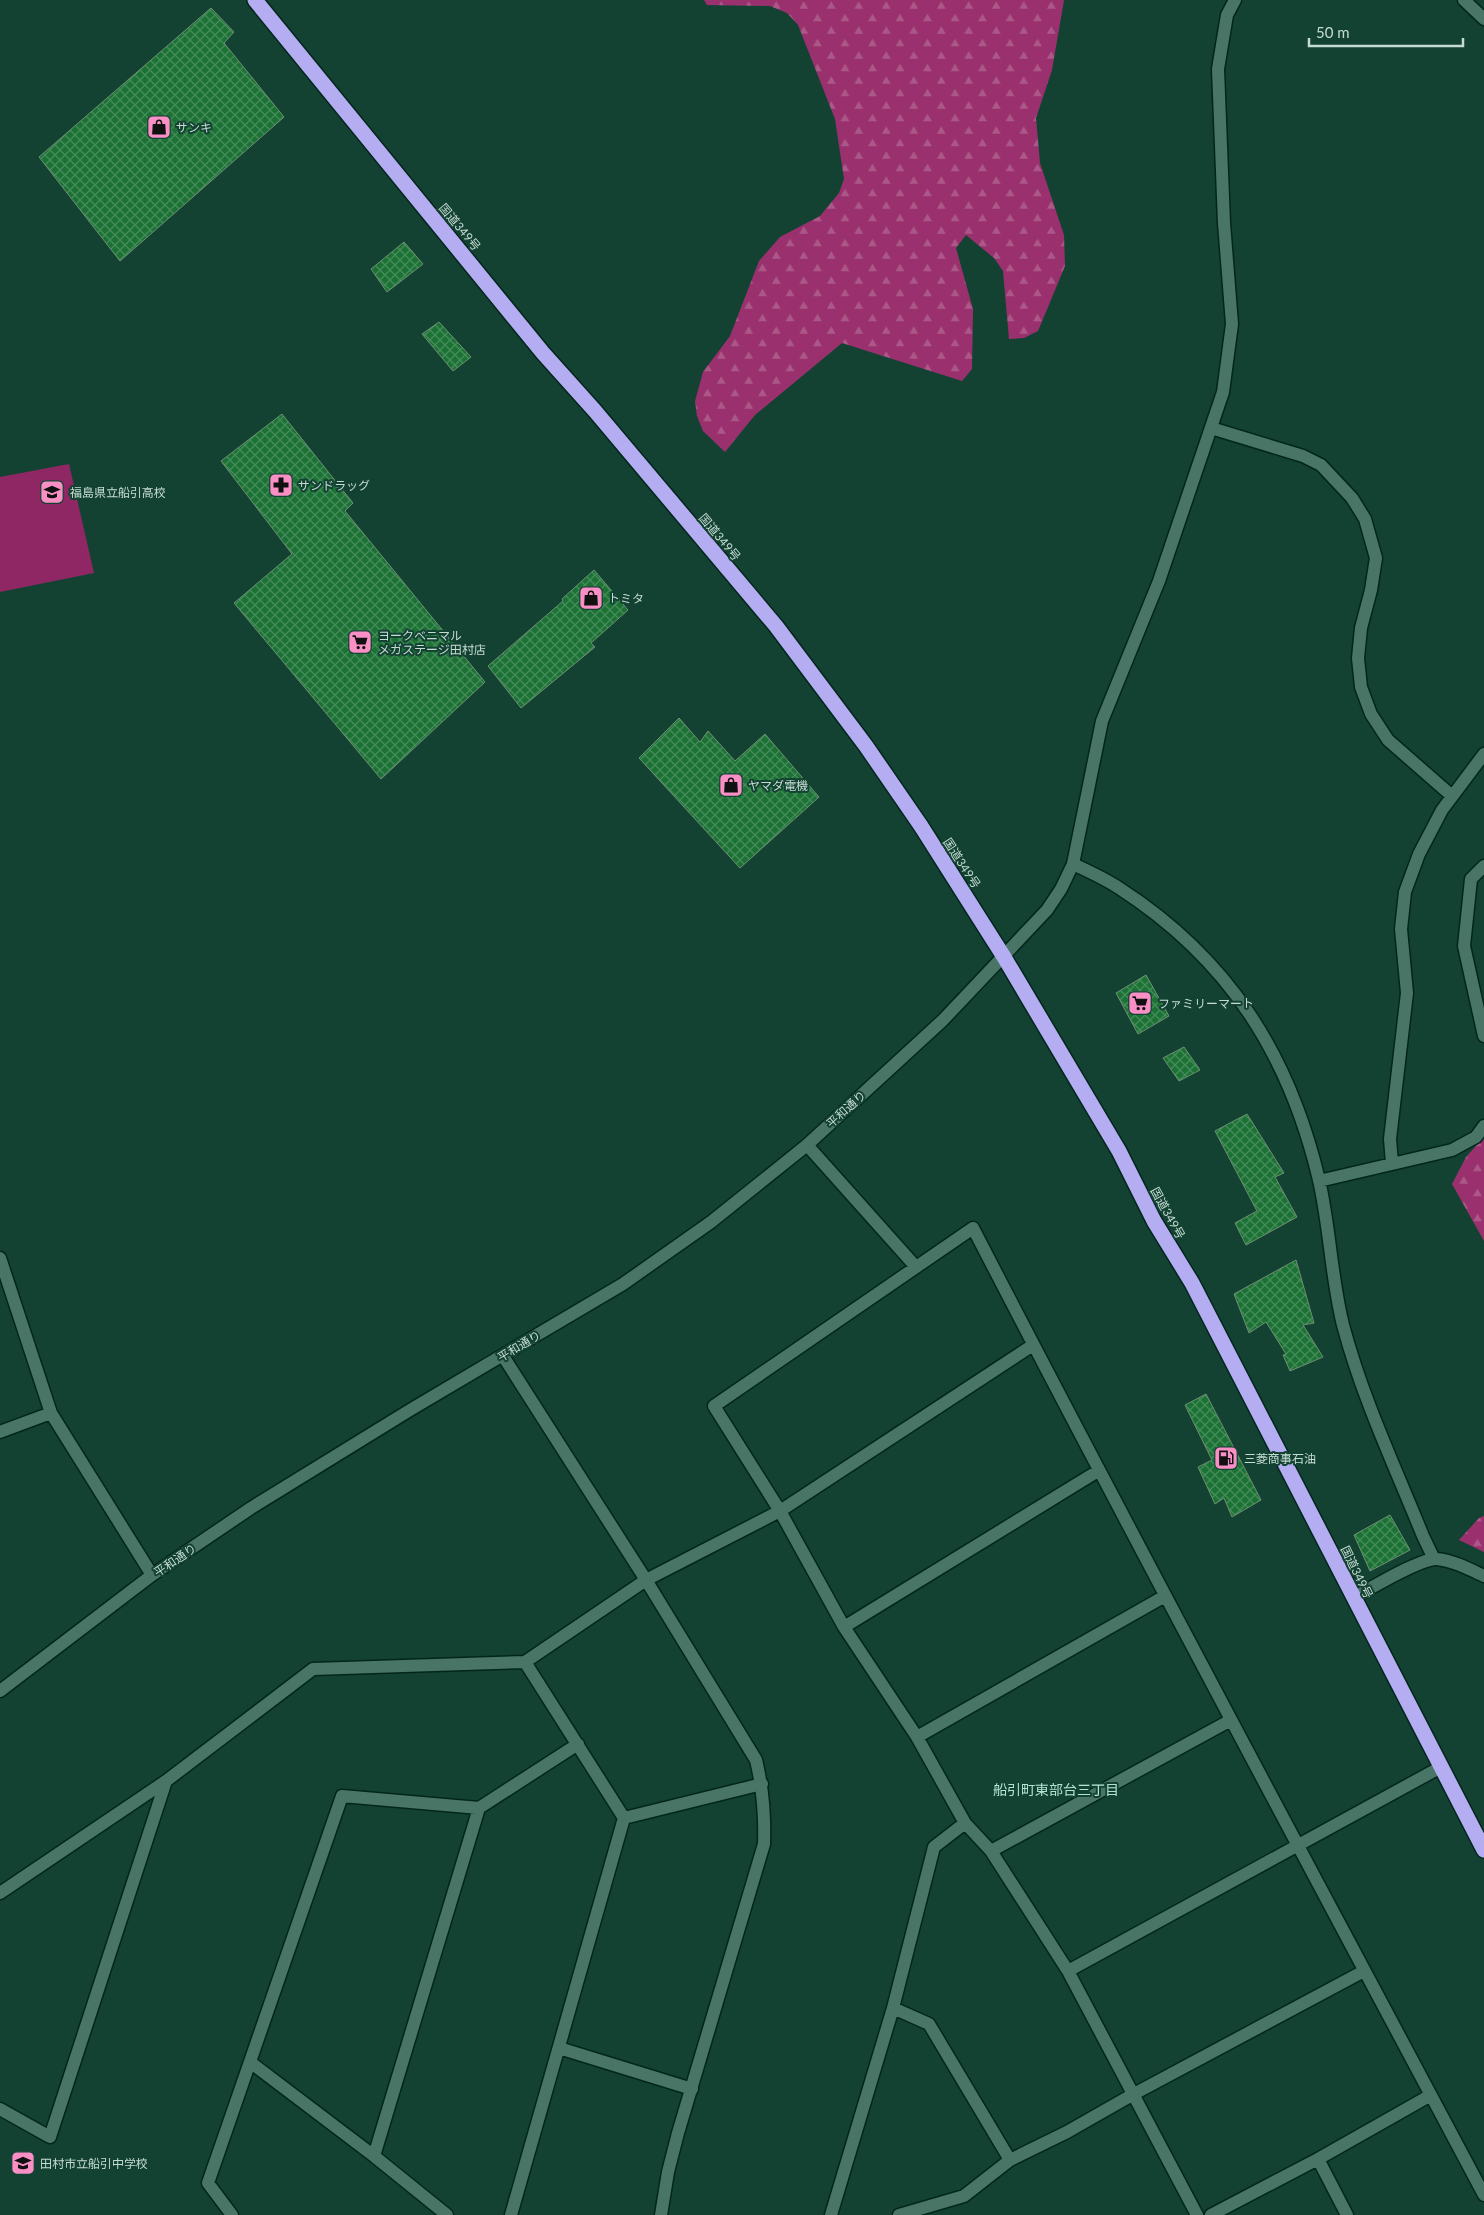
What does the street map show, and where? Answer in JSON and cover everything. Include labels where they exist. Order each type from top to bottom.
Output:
[{"type":"highway","name":"国道349号","points":[[255,0],[543,353],[595,411],[776,626],[872,754],[921,826],[1004,957],[1119,1151],[1154,1221],[1192,1283],[1484,1850]]},
{"type":"street","name":"平和通り","points":[[0,1691],[152,1575],[304,1474],[623,1284],[711,1222],[806,1145],[943,1020],[1047,910],[1073,864],[1102,721],[1159,581],[1223,392],[1232,324],[1224,223],[1218,69],[1228,15],[1235,0]]},
{"type":"street","points":[[1464,0],[1484,19]]},
{"type":"street","points":[[1211,428],[1303,456],[1321,465],[1352,498],[1365,519],[1376,558],[1371,590],[1361,628],[1358,658],[1361,687],[1371,714],[1388,740],[1452,796]]},
{"type":"street","points":[[1392,1163],[1390,1139],[1407,993],[1401,930],[1405,892],[1419,854],[1442,810],[1484,754]]},
{"type":"street","points":[[1073,864],[1117,886],[1151,910],[1185,938],[1239,996],[1270,1044],[1293,1095],[1319,1182],[1343,1324],[1366,1394],[1434,1559]]},
{"type":"street","points":[[1484,866],[1471,879],[1464,946],[1484,1036]]},
{"type":"street","points":[[1319,1182],[1452,1150],[1476,1137],[1484,1126]]},
{"type":"street","points":[[806,1145],[916,1267]]},
{"type":"street","points":[[1197,2215],[1068,1971],[991,1851],[965,1823],[917,1737],[844,1627],[780,1511],[714,1406],[973,1228],[1098,1471],[1300,1846],[1364,1971],[1484,2195]]},
{"type":"street","points":[[0,1258],[51,1413],[152,1575]]},
{"type":"street","points":[[0,1893],[166,1781],[313,1669],[525,1662],[646,1580],[780,1511],[1033,1345]]},
{"type":"street","points":[[503,1356],[646,1580],[756,1760],[762,1784],[765,1816],[764,1844],[668,2172],[661,2215]]},
{"type":"street","points":[[0,1432],[51,1413]]},
{"type":"street","points":[[844,1627],[1098,1471]]},
{"type":"street","points":[[1353,1598],[1415,1565],[1434,1559],[1454,1562],[1484,1576]]},
{"type":"street","points":[[917,1737],[1165,1596]]},
{"type":"street","points":[[511,2215],[624,1818],[525,1662]]},
{"type":"street","points":[[991,1851],[1231,1720]]},
{"type":"street","points":[[232,2215],[208,2183],[342,1796],[479,1808],[578,1744]]},
{"type":"street","points":[[1068,1971],[1300,1846],[1441,1767]]},
{"type":"street","points":[[0,2109],[50,2137],[166,1781]]},
{"type":"street","points":[[624,1818],[762,1784]]},
{"type":"street","points":[[374,2156],[479,1808]]},
{"type":"street","points":[[831,2215],[893,2008],[934,1847],[965,1823]]},
{"type":"street","points":[[899,2215],[964,2196],[1010,2160],[1067,2132],[1132,2095],[1364,1971]]},
{"type":"street","points":[[893,2008],[929,2024],[1010,2160]]},
{"type":"street","points":[[559,2048],[692,2089]]},
{"type":"street","points":[[250,2062],[448,2215]]},
{"type":"street","points":[[1211,2215],[1318,2159],[1431,2095]]},
{"type":"street","points":[[1318,2159],[1347,2215]]},
{"type":"shaded area","points":[[69,464],[94,573],[0,592],[0,477]]},
{"type":"green space","points":[[704,0],[1064,0],[1052,70],[1036,118],[1040,163],[1064,235],[1065,266],[1038,331],[1024,338],[1009,339],[1003,271],[994,258],[966,235],[956,248],[973,309],[972,369],[962,381],[842,343],[755,415],[725,452],[703,431],[697,416],[695,401],[703,372],[730,336],[759,261],[780,237],[820,216],[839,193],[844,179],[835,119],[798,25],[787,13],[770,6],[707,5]]},
{"type":"green space","points":[[1484,1137],[1484,1241],[1452,1184],[1466,1157]]},
{"type":"green space","points":[[1484,1516],[1484,1552],[1459,1540],[1479,1518]]},
{"type":"building","points":[[211,8],[234,32],[224,43],[284,117],[120,261],[39,157]]},
{"type":"building","points":[[404,242],[423,264],[387,292],[371,269]]},
{"type":"building","points":[[439,322],[471,357],[453,371],[422,334]]},
{"type":"building","name":"ヨークベニマル メガステージ田村店","points":[[282,414],[353,503],[345,511],[485,682],[381,779],[234,603],[292,554],[221,461]]},
{"type":"building","points":[[594,570],[628,610],[591,643],[595,647],[521,708],[488,666],[563,601],[562,599]]},
{"type":"building","points":[[679,718],[700,742],[708,731],[735,761],[765,734],[819,797],[740,868],[639,758]]},
{"type":"building","points":[[1146,975],[1169,1016],[1138,1034],[1116,993]]},
{"type":"building","points":[[1184,1047],[1200,1070],[1179,1081],[1163,1058]]},
{"type":"building","points":[[1247,1114],[1284,1173],[1275,1177],[1297,1217],[1246,1245],[1235,1223],[1257,1211],[1215,1131]]},
{"type":"building","points":[[1296,1260],[1314,1323],[1303,1325],[1323,1357],[1290,1371],[1283,1355],[1286,1354],[1266,1322],[1249,1333],[1234,1294]]},
{"type":"building","points":[[1206,1394],[1261,1500],[1232,1517],[1224,1498],[1215,1504],[1198,1467],[1212,1460],[1185,1405]]},
{"type":"building","points":[[1390,1515],[1410,1550],[1370,1571],[1354,1535]]},
{"type":"place","name":"サンキ","points":[[159,127]]},
{"type":"place","name":"サンドラッグ","points":[[281,485]]},
{"type":"place","name":"福島県立船引高校","points":[[52,492]]},
{"type":"place","name":"トミタ","points":[[591,598]]},
{"type":"place","name":"ヨークベニマル メガステージ田村店","points":[[360,642]]},
{"type":"place","name":"ヤマダ電機","points":[[731,785]]},
{"type":"place","name":"ファミリーマート","points":[[1140,1003]]},
{"type":"place","name":"三菱商事石油","points":[[1226,1458]]},
{"type":"place","name":"田村市立船引中学校","points":[[23,2163]]},
{"type":"district","name":"船引町東部台三丁目","points":[[1056,1789]]}]
